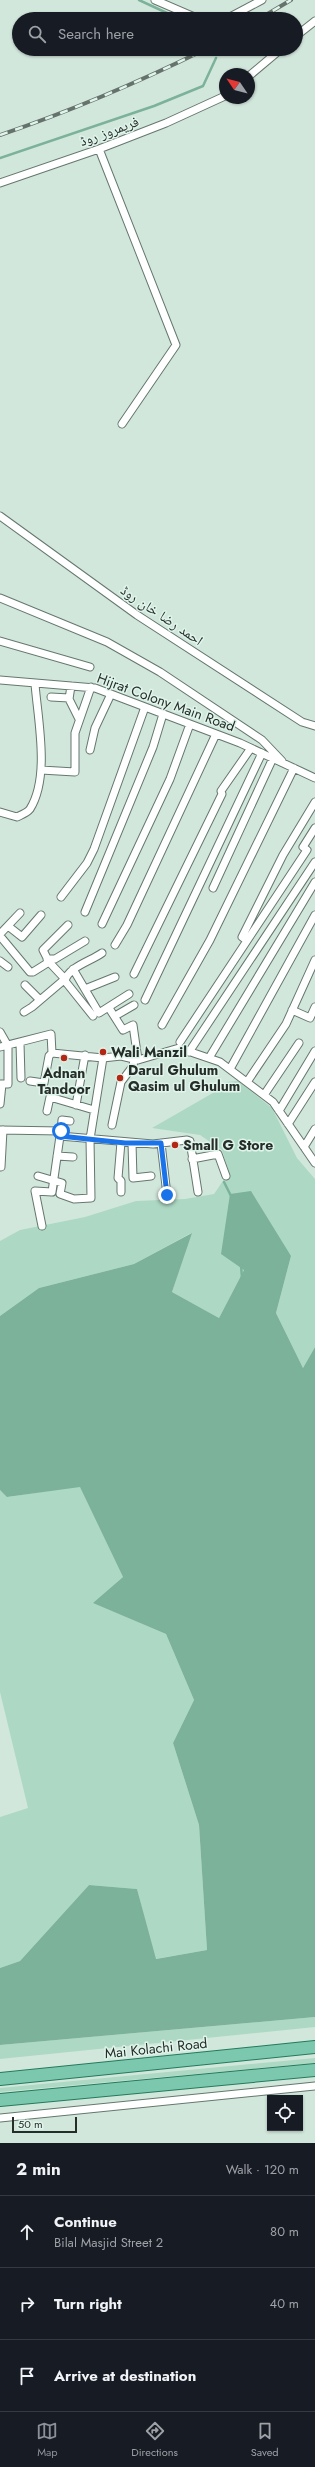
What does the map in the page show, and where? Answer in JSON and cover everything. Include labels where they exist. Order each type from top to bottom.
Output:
[{"type":"main road","name":"Mai Kolachi Road","points":[[0,2080],[315,2047]]},
{"type":"main road","points":[[0,2100],[315,2070]]},
{"type":"street","points":[[155,0],[183,12]]},
{"type":"street","points":[[239,12],[262,0]]},
{"type":"street","points":[[303,30],[315,20]]},
{"type":"street","points":[[255,71],[273,56]]},
{"type":"street","name":"فریمروز روڈ","points":[[0,183],[99,149],[166,123],[219,99]]},
{"type":"street","points":[[99,149],[176,345],[122,424]]},
{"type":"street","name":"احمد رضا خان روڈ","points":[[0,516],[137,615],[302,722],[315,726]]},
{"type":"street","points":[[0,598],[107,642],[160,672],[262,740],[285,764]]},
{"type":"street","points":[[0,641],[90,666]]},
{"type":"street","name":"Hijrat Colony Main Road","points":[[0,680],[35,684],[91,687],[251,748],[315,778]]},
{"type":"street","points":[[0,812],[17,817],[29,810],[38,788],[41,770],[35,684]]},
{"type":"street","points":[[71,686],[69,698],[79,719]]},
{"type":"street","points":[[41,770],[75,772],[75,733],[91,687]]},
{"type":"street","points":[[90,750],[95,728],[111,694]]},
{"type":"street","points":[[51,697],[69,698]]},
{"type":"street","points":[[60,897],[87,863],[94,849],[145,707]]},
{"type":"street","points":[[85,912],[153,746],[163,714]]},
{"type":"street","points":[[102,924],[170,779],[190,724]]},
{"type":"street","points":[[115,945],[130,918],[216,734]]},
{"type":"street","points":[[134,974],[222,794],[221,791],[251,748]]},
{"type":"street","points":[[145,1000],[262,754]]},
{"type":"street","points":[[213,888],[273,758]]},
{"type":"street","points":[[162,1025],[210,940],[294,768]]},
{"type":"street","points":[[246,940],[242,937],[273,875],[315,802]]},
{"type":"street","points":[[52,1053],[85,1055],[103,1058],[121,1056],[137,1059],[178,1045],[246,940],[307,850],[303,847],[315,828]]},
{"type":"street","points":[[190,1052],[315,862]]},
{"type":"street","points":[[209,1058],[315,882]]},
{"type":"street","points":[[3,929],[20,913]]},
{"type":"street","points":[[3,929],[22,937],[41,915]]},
{"type":"street","points":[[230,1069],[315,915]]},
{"type":"street","points":[[68,924],[43,950],[48,960],[66,979],[92,1016]]},
{"type":"street","points":[[3,929],[30,972],[33,972],[48,960],[55,959],[85,941]]},
{"type":"street","points":[[24,1012],[66,979],[66,975],[73,969],[102,953]]},
{"type":"street","points":[[247,1082],[286,1024],[315,960]]},
{"type":"street","points":[[0,961],[8,967]]},
{"type":"street","points":[[73,969],[99,1013],[129,994]]},
{"type":"street","points":[[85,988],[115,977]]},
{"type":"street","points":[[25,985],[40,1000]]},
{"type":"street","points":[[115,1016],[134,1005]]},
{"type":"street","points":[[292,1010],[310,1018],[315,1007]]},
{"type":"street","points":[[109,1008],[123,1030],[133,1025],[137,1059],[121,1082],[112,1125]]},
{"type":"street","points":[[0,1032],[8,1046],[8,1084],[1,1084],[0,1104]]},
{"type":"street","points":[[0,1047],[51,1034],[52,1053],[49,1056],[44,1083],[30,1081]]},
{"type":"street","points":[[20,1043],[22,1078]]},
{"type":"street","points":[[264,1095],[298,1044]]},
{"type":"street","points":[[178,1045],[190,1052],[220,1062],[264,1095],[279,1111],[315,1163]]},
{"type":"street","points":[[279,1111],[315,1052]]},
{"type":"street","points":[[76,1104],[85,1055]]},
{"type":"street","points":[[38,1176],[62,1183],[60,1194],[74,1199],[91,1198],[90,1139],[103,1058]]},
{"type":"street","points":[[288,1124],[315,1082]]},
{"type":"street","points":[[47,1111],[50,1097],[94,1110]]},
{"type":"street","points":[[42,1226],[36,1190],[52,1192],[62,1120],[70,1121]]},
{"type":"street","points":[[304,1147],[315,1129]]},
{"type":"street","points":[[1,1167],[1,1130],[60,1134],[90,1139],[132,1143],[161,1143],[187,1140],[190,1141],[198,1192]]},
{"type":"street","points":[[120,1142],[118,1180],[121,1181],[121,1192]]},
{"type":"street","points":[[132,1143],[133,1178],[151,1176]]},
{"type":"street","points":[[161,1143],[167,1195]]},
{"type":"street","points":[[192,1159],[218,1154],[226,1176]]},
{"type":"street","points":[[57,1156],[73,1157]]},
{"type":"street","points":[[0,2118],[315,2086]]},
{"type":"shaded area","points":[[238,1081],[272,1108],[297,1158],[315,1179],[315,1347],[303,1368],[276,1313],[291,1256],[244,1270],[219,1318],[172,1292],[191,1233],[134,1264],[39,1288],[0,1316],[0,1241],[20,1230],[85,1217],[136,1201],[185,1199],[214,1194],[229,1172],[222,1150],[200,1135],[152,1128],[218,1090],[226,1082]]},
{"type":"shaded area","points":[[251,1191],[291,1256],[276,1313],[303,1368],[315,1347],[315,2017],[0,2045],[0,1968],[20,1961],[89,1885],[137,1889],[156,1959],[207,1950],[199,1825],[173,1743],[194,1700],[166,1634],[93,1603],[123,1577],[80,1487],[7,1497],[0,1490],[0,1316],[39,1288],[134,1264],[192,1233],[172,1292],[219,1318],[244,1270],[221,1254],[230,1194]]},
{"type":"shaded area","points":[[80,1486],[123,1577],[94,1603],[166,1634],[194,1700],[173,1743],[199,1825],[207,1950],[155,1959],[137,1889],[89,1885],[20,1961],[0,1968],[0,1817],[28,1808],[0,1692],[0,1490],[8,1497]]},
{"type":"shaded area","points":[[315,2017],[315,2027],[0,2059],[0,2045]]},
{"type":"shaded area","points":[[315,2058],[315,2063],[0,2092],[0,2088]]},
{"type":"waterway","points":[[139,0],[165,12]]},
{"type":"waterway","points":[[0,158],[154,106],[203,86],[216,58]]},
{"type":"waterway","points":[[224,1182],[231,1196]]},
{"type":"waterway","points":[[241,1265],[242,1278]]},
{"type":"railway","points":[[271,12],[291,0]]},
{"type":"railway","points":[[0,135],[53,116],[104,95],[191,56]]},
{"type":"place","name":"Wali Manzil","points":[[103,1052]]},
{"type":"place","name":"Adnan Tandoor","points":[[64,1058]]},
{"type":"place","name":"Darul Ghulum Qasim ul Ghulum","points":[[120,1078]]},
{"type":"place","name":"Small G Store","points":[[175,1145]]},
{"type":"route","points":[[61,1131],[60,1136],[125,1143],[161,1143],[167,1195]]}]
